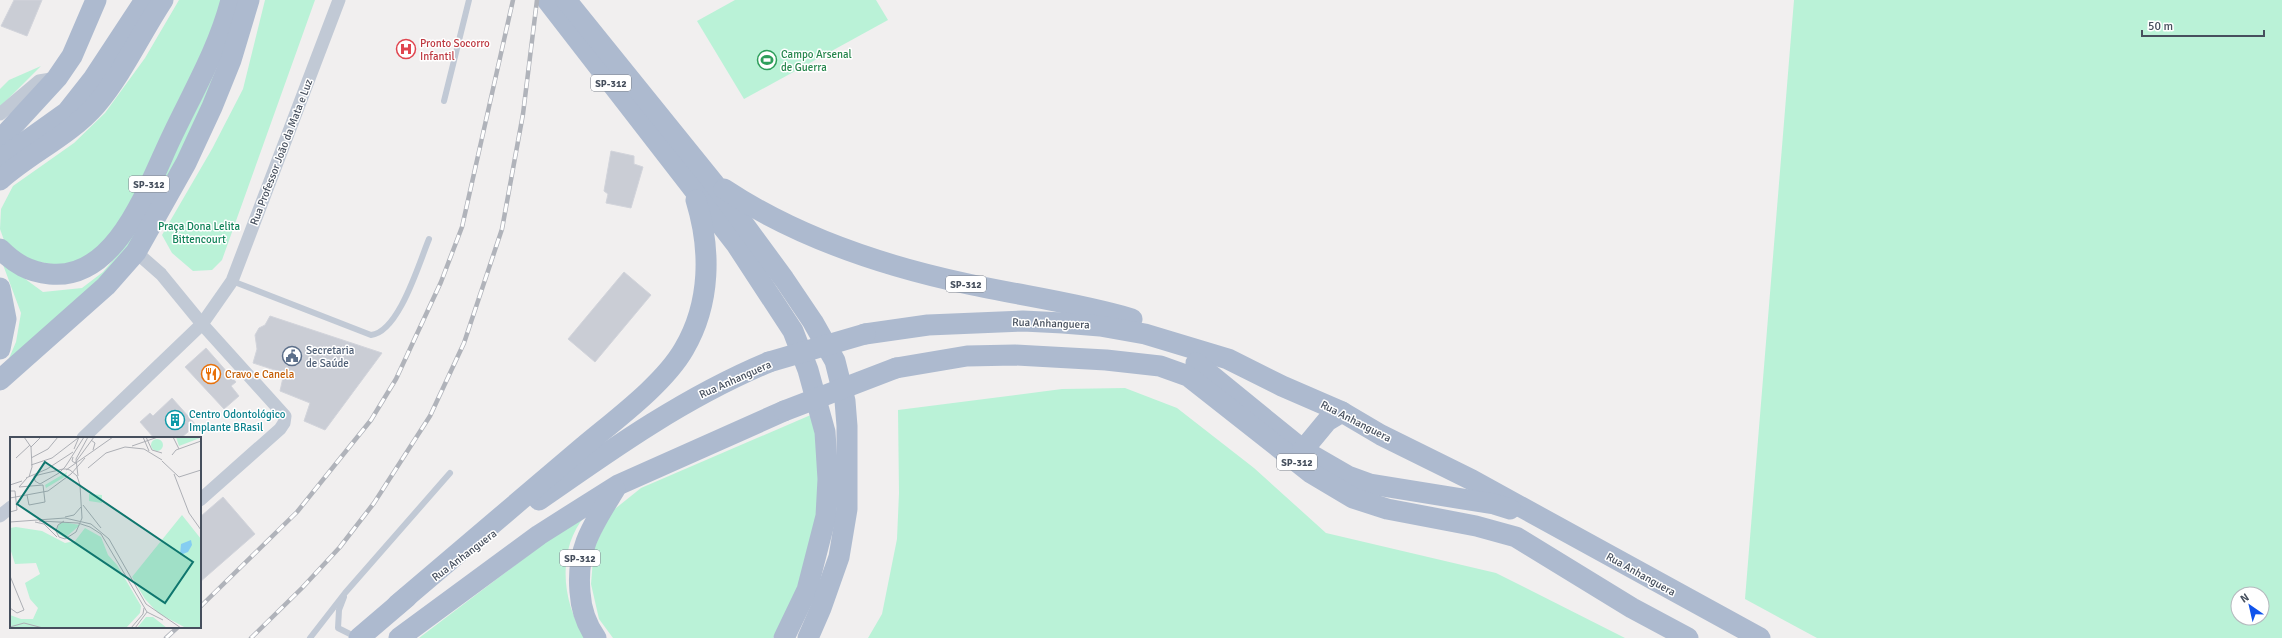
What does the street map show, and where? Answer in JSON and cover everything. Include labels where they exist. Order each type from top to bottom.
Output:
[{"type":"main road","points":[[0,140],[57,78],[72,56],[96,0]]},
{"type":"main road","points":[[0,160],[67,112],[93,79],[145,0]]},
{"type":"main road","points":[[0,180],[12,169],[70,129],[95,106],[116,78],[163,0]]},
{"type":"main road","name":"SP-312","points":[[0,249],[9,258],[27,270],[59,275],[86,268],[100,259],[113,247],[132,219],[197,86],[218,39],[230,0]]},
{"type":"main road","points":[[0,380],[106,286],[136,252],[186,164],[212,107],[231,60],[250,0]]},
{"type":"main road","name":"SP-312","points":[[547,0],[683,161],[713,182],[773,219],[852,252],[915,272],[963,283],[1046,298],[1143,322],[1228,359]]},
{"type":"main road","name":"SP-312","points":[[566,0],[683,161],[693,187],[736,244],[793,331],[808,370],[824,432],[828,479],[823,533],[807,590],[784,638]]},
{"type":"main road","points":[[713,182],[812,322],[835,362],[845,401],[848,464],[847,509],[839,557],[813,630],[808,638]]},
{"type":"main road","points":[[397,605],[616,420],[662,378],[684,349],[698,316],[705,290],[707,260],[704,227],[693,187]]},
{"type":"main road","points":[[0,288],[5,331],[0,350]]},
{"type":"main road","name":"Rua Anhanguera","points":[[361,636],[397,605],[616,446],[684,402],[730,378],[769,362],[865,334],[928,325],[1023,321],[1100,326],[1146,334],[1228,359],[1282,386],[1342,412],[1381,434],[1472,480],[1760,638]]},
{"type":"main road","points":[[1188,347],[1199,368],[1232,390],[1303,450],[1331,467],[1370,484],[1494,504],[1519,512],[1565,532]]},
{"type":"main road","name":"SP-312","points":[[596,638],[586,622],[582,608],[578,569],[580,554],[594,522],[618,485],[784,411],[896,368],[967,356],[1014,355],[1106,360],[1160,366],[1188,376],[1311,473],[1331,486],[1369,504],[1516,536],[1632,608],[1688,638]]},
{"type":"main road","points":[[1303,450],[1327,421],[1342,412]]},
{"type":"main road","points":[[1303,450],[1311,473]]},
{"type":"main road","points":[[399,638],[539,535],[618,485]]},
{"type":"street","name":"Rua Professor João da Mata e Luz","points":[[84,437],[202,324],[232,281],[339,0]]},
{"type":"street","points":[[0,114],[39,81],[57,78]]},
{"type":"street","points":[[136,252],[161,274],[202,324],[285,416],[284,423],[280,429],[201,499]]},
{"type":"street","points":[[0,516],[10,508]]},
{"type":"lane","points":[[444,101],[469,0]]},
{"type":"lane","points":[[232,281],[372,335],[380,334],[392,322],[399,310],[429,239]]},
{"type":"lane","points":[[310,638],[345,593],[450,473]]},
{"type":"lane","points":[[345,593],[339,610],[338,628],[350,634],[361,636]]},
{"type":"green space","points":[[179,0],[222,0],[205,56],[126,213],[98,252],[72,267],[25,260],[5,243],[0,229],[1,209],[13,186],[74,143],[105,113],[145,58]]},
{"type":"green space","name":"Praça Dona Lelita Bittencourt","points":[[265,0],[315,0],[222,260],[212,270],[193,271],[172,253],[162,235],[212,149],[243,89]]},
{"type":"green space","name":"Campo Arsenal de Guerra","points":[[735,0],[876,0],[888,20],[744,99],[697,21]]},
{"type":"green space","points":[[1794,0],[2282,0],[2282,638],[1817,638],[1745,599]]},
{"type":"green space","points":[[230,43],[192,130],[130,252],[4,370],[16,342],[21,313],[2,262],[43,292],[82,288],[103,272],[129,241]]},
{"type":"green space","points":[[41,66],[0,107],[0,89],[9,80]]},
{"type":"green space","points":[[1125,388],[1177,408],[1254,468],[1326,533],[1496,573],[1625,638],[868,638],[882,614],[897,539],[899,493],[898,410],[1062,389]]},
{"type":"green space","points":[[813,414],[819,436],[819,519],[790,611],[773,638],[613,638],[599,619],[591,584],[594,548],[611,512],[641,488]]},
{"type":"green space","points":[[585,516],[576,529],[570,544],[566,560],[566,576],[567,593],[571,609],[586,638],[419,638],[568,525]]},
{"type":"building","points":[[14,0],[42,0],[27,36],[1,26]]},
{"type":"building","points":[[611,151],[634,156],[634,164],[643,167],[631,208],[606,203],[608,194],[604,191]]},
{"type":"building","points":[[624,272],[651,295],[595,362],[568,339]]},
{"type":"building","points":[[270,316],[382,353],[325,430],[304,421],[310,403],[280,391],[284,373],[253,363],[257,349],[255,335],[259,328],[265,325]]},
{"type":"building","name":"Cravo e Canela","points":[[206,348],[236,382],[231,386],[239,396],[224,409],[185,367]]},
{"type":"building","name":"Centro Odontológico Implante BRasil","points":[[172,398],[196,425],[182,437],[153,437],[140,422],[150,413],[153,416]]},
{"type":"building","points":[[223,497],[255,534],[201,581],[201,516]]},
{"type":"railway","points":[[201,606],[297,512],[371,420],[396,379],[441,282],[462,227],[513,0]]},
{"type":"railway","points":[[251,638],[302,588],[340,547],[374,503],[430,416],[464,343],[502,229],[523,114],[537,0]]},
{"type":"railway","points":[[166,638],[177,628]]},
{"type":"place","name":"Pronto Socorro Infantil","points":[[406,49]]},
{"type":"place","name":"Campo Arsenal de Guerra","points":[[767,60]]},
{"type":"place","name":"Secretaria de Saúde","points":[[292,356]]},
{"type":"place","name":"Cravo e Canela","points":[[211,374]]},
{"type":"place","name":"Centro Odontológico Implante BRasil","points":[[175,420]]}]
